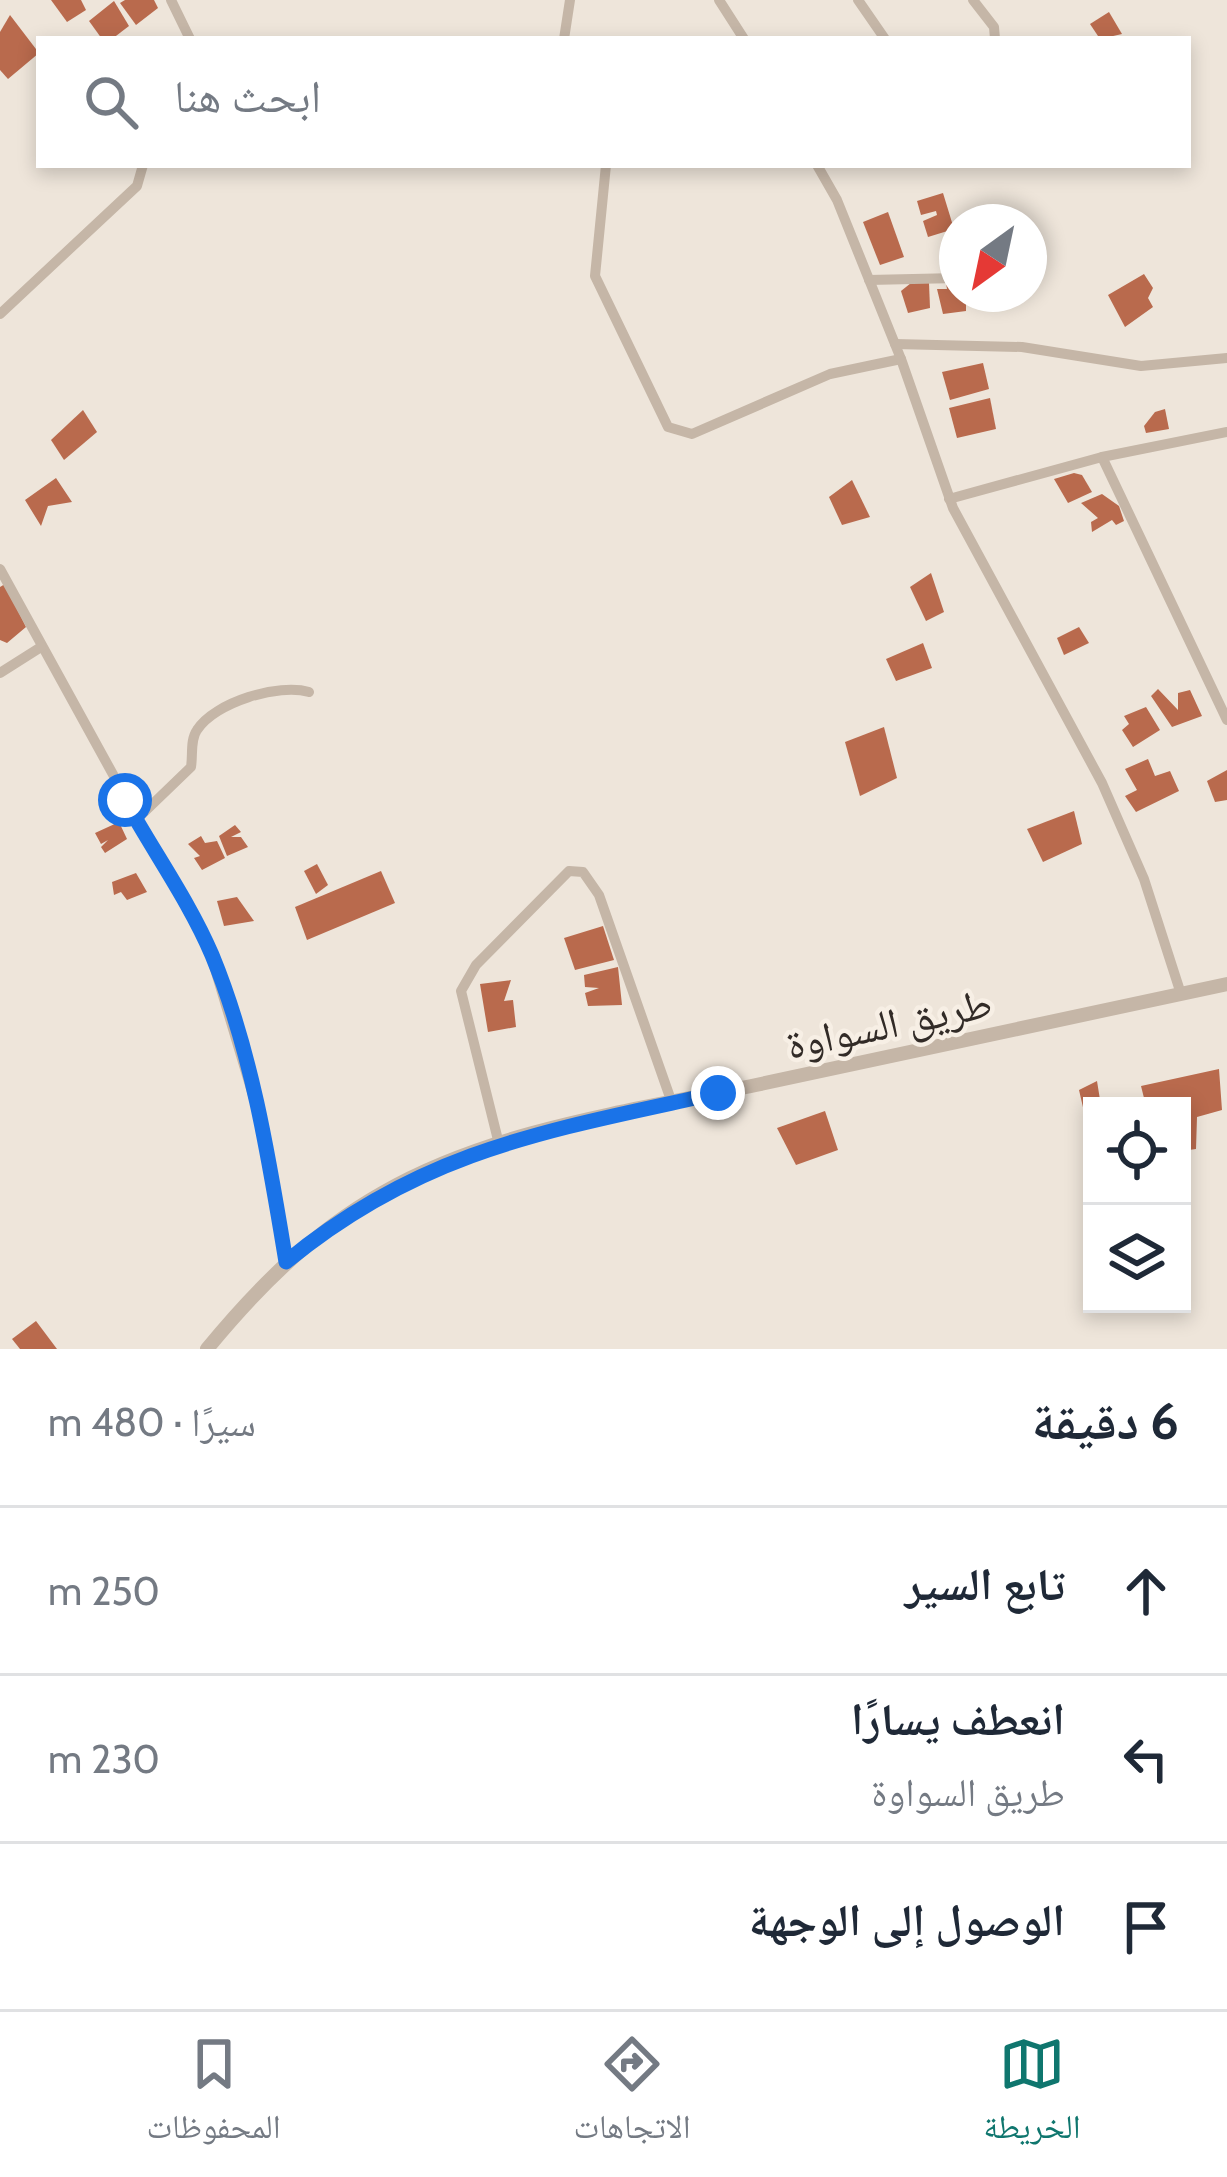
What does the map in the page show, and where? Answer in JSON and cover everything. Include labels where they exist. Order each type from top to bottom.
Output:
[{"type":"street","points":[[171,0],[189,36]]},
{"type":"street","points":[[564,36],[570,0]]},
{"type":"street","points":[[718,0],[742,36]]},
{"type":"street","points":[[858,0],[882,36]]},
{"type":"street","points":[[973,0],[994,27],[995,36]]},
{"type":"street","points":[[0,314],[136,186],[142,168]]},
{"type":"street","points":[[607,168],[595,276],[668,427],[692,434],[830,374],[901,358]]},
{"type":"street","points":[[818,168],[901,358],[949,499],[1102,783],[1144,880],[1181,994]]},
{"type":"street","points":[[869,280],[939,278]]},
{"type":"street","points":[[895,344],[1022,347],[1142,367],[1227,358]]},
{"type":"street","points":[[949,499],[1102,457],[1227,432]]},
{"type":"street","points":[[1102,457],[1227,721]]},
{"type":"street","points":[[0,569],[209,949],[225,988],[264,1132],[286,1262]]},
{"type":"street","points":[[0,673],[41,647]]},
{"type":"street","points":[[136,820],[191,767],[193,737],[206,721],[273,687],[309,692]]},
{"type":"street","points":[[499,1144],[460,991],[476,965],[568,871],[583,872],[593,880],[672,1103]]},
{"type":"street","name":"طريق السواوة","points":[[207,1349],[286,1262],[383,1192],[499,1144],[1227,984]]},
{"type":"building","points":[[51,0],[81,0],[86,10],[67,22]]},
{"type":"building","points":[[154,0],[158,8],[136,25],[120,3]]},
{"type":"building","points":[[114,1],[129,26],[116,36],[100,36],[89,21]]},
{"type":"building","points":[[1109,12],[1122,34],[1098,36],[1090,24]]},
{"type":"building","points":[[10,15],[36,49],[36,56],[8,79],[0,70],[0,32]]},
{"type":"building","points":[[943,193],[946,204],[939,204],[939,234],[928,237],[923,221],[937,215],[936,211],[921,215],[917,201]]},
{"type":"building","points":[[888,212],[904,257],[880,265],[863,222]]},
{"type":"building","points":[[1144,274],[1153,288],[1148,298],[1153,307],[1125,327],[1108,295]]},
{"type":"building","points":[[911,283],[929,283],[930,308],[908,313],[901,291]]},
{"type":"building","points":[[983,363],[989,389],[950,400],[942,372]]},
{"type":"building","points":[[990,398],[996,429],[957,438],[949,408]]},
{"type":"building","points":[[1165,409],[1169,429],[1146,433],[1144,426],[1155,412]]},
{"type":"building","points":[[83,410],[97,432],[64,460],[51,440]]},
{"type":"building","points":[[1082,475],[1092,492],[1068,503],[1054,479]]},
{"type":"building","points":[[56,478],[72,502],[48,506],[41,526],[25,500]]},
{"type":"building","points":[[852,480],[870,517],[842,525],[829,497]]},
{"type":"building","points":[[1102,494],[1119,506],[1124,521],[1116,525],[1112,520],[1092,532],[1091,522],[1098,518],[1081,503]]},
{"type":"building","points":[[931,573],[944,612],[926,621],[910,587]]},
{"type":"building","points":[[5,584],[26,627],[7,643],[0,640],[0,587]]},
{"type":"building","points":[[1079,627],[1089,643],[1064,655],[1057,638]]},
{"type":"building","points":[[923,643],[932,668],[896,681],[886,659]]},
{"type":"building","points":[[1158,689],[1178,710],[1178,693],[1190,690],[1202,716],[1172,727],[1151,696]]},
{"type":"building","points":[[1146,707],[1160,730],[1133,747],[1122,730],[1129,724],[1124,716]]},
{"type":"building","points":[[884,727],[897,778],[860,796],[845,742]]},
{"type":"building","points":[[1148,759],[1155,776],[1170,771],[1179,791],[1136,812],[1125,796],[1137,790],[1125,769]]},
{"type":"building","points":[[1227,770],[1227,800],[1215,802],[1207,781]]},
{"type":"building","points":[[1074,811],[1082,844],[1043,862],[1027,829]]},
{"type":"building","points":[[119,822],[127,839],[105,853],[101,847],[108,840],[101,844],[95,833]]},
{"type":"building","points":[[235,825],[241,832],[231,837],[241,837],[248,847],[227,856],[219,836]]},
{"type":"building","points":[[201,836],[205,843],[217,841],[225,858],[202,870],[194,858],[200,856],[188,844]]},
{"type":"building","points":[[317,864],[328,885],[316,894],[304,871]]},
{"type":"building","points":[[381,871],[395,903],[307,940],[295,907]]},
{"type":"building","points":[[136,873],[147,892],[127,900],[121,892],[114,895],[112,882]]},
{"type":"building","points":[[237,897],[254,921],[224,926],[217,901]]},
{"type":"building","points":[[603,926],[614,960],[575,970],[564,938]]},
{"type":"building","points":[[618,967],[622,1005],[588,1006],[585,993],[599,988],[585,987],[584,975]]},
{"type":"building","points":[[511,980],[504,1001],[513,1000],[516,1027],[488,1032],[480,984]]},
{"type":"building","points":[[1219,1069],[1222,1110],[1197,1117],[1196,1149],[1191,1150],[1191,1097],[1144,1097],[1141,1086]]},
{"type":"building","points":[[1097,1081],[1100,1097],[1083,1097],[1083,1107],[1079,1090]]},
{"type":"building","points":[[825,1111],[838,1150],[796,1165],[777,1128]]},
{"type":"building","points":[[36,1321],[57,1349],[20,1349],[12,1339]]},
{"type":"route","points":[[125,800],[209,949],[225,988],[264,1132],[286,1262],[383,1192],[464,1155],[718,1093]]}]
